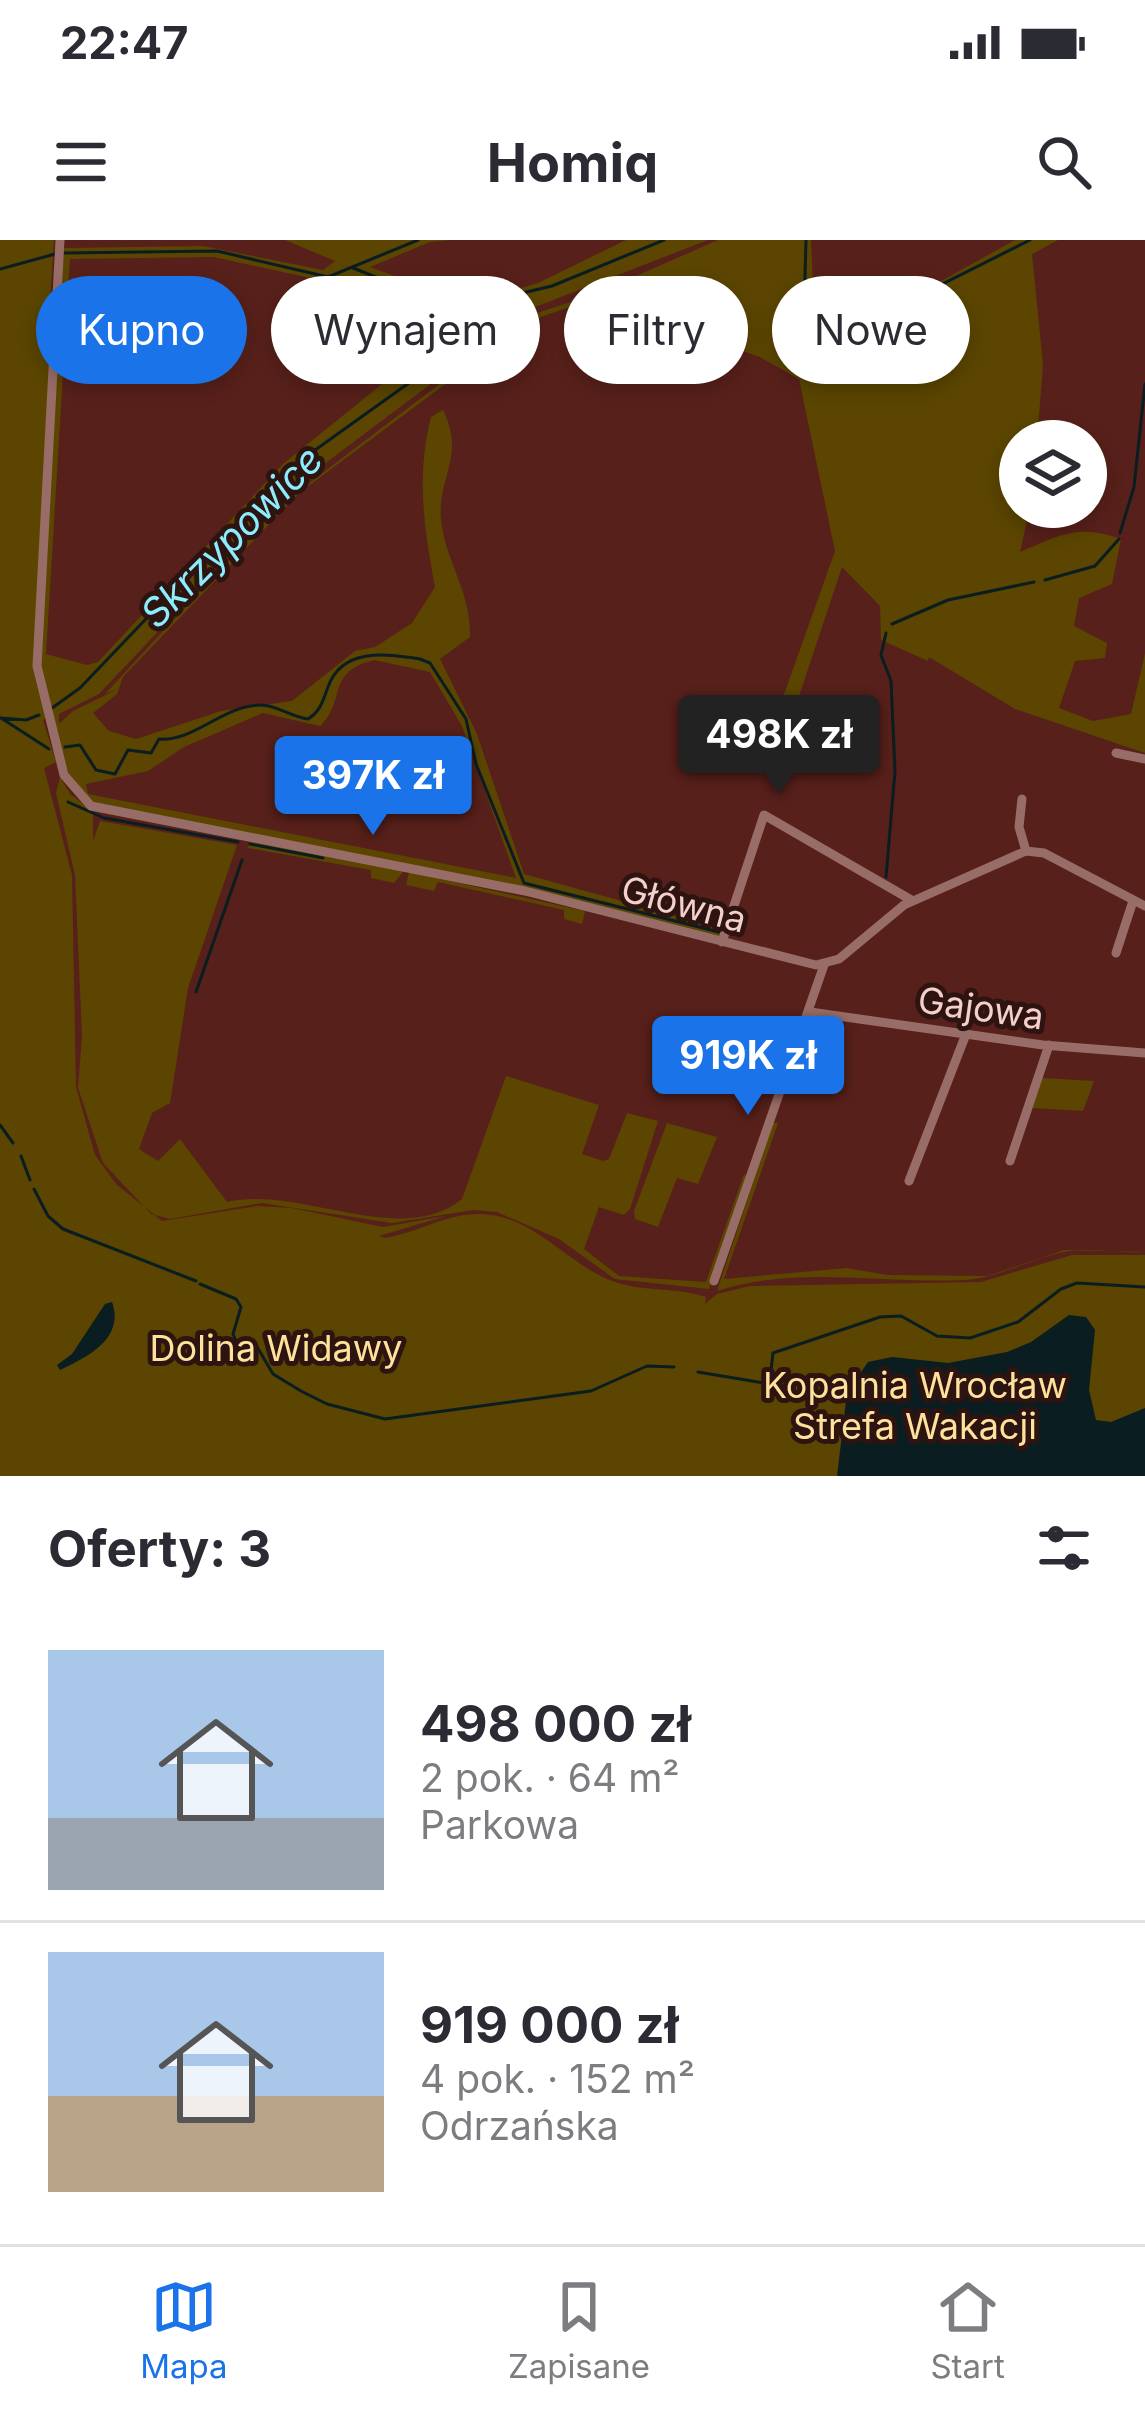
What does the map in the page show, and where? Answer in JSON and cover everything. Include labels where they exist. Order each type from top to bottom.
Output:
[{"type":"street","name":"Główna","points":[[60,249],[37,644],[45,712],[64,776],[82,800],[108,812],[508,887],[824,965]]},
{"type":"street","points":[[1115,753],[1145,759]]},
{"type":"street","points":[[1022,799],[1019,827],[1026,851]]},
{"type":"street","points":[[722,942],[764,815],[914,901]]},
{"type":"street","points":[[714,1281],[824,965],[914,901],[1026,851],[1044,853],[1145,906]]},
{"type":"street","points":[[1115,953],[1133,901]]},
{"type":"street","name":"Gajowa","points":[[810,1012],[1049,1045],[1145,1052]]},
{"type":"street","points":[[909,1181],[966,1034]]},
{"type":"street","points":[[1010,1161],[1049,1045]]},
{"type":"green space","name":"Dolina Widawy","points":[[0,240],[54,240],[52,276],[36,276],[36,384],[62,384],[46,654],[87,665],[98,662],[283,464],[382,384],[431,384],[295,486],[99,694],[59,714],[59,724],[73,711],[118,689],[105,694],[279,506],[445,384],[299,493],[123,677],[117,694],[93,713],[109,731],[136,739],[221,711],[292,701],[355,651],[375,647],[412,623],[435,587],[423,481],[431,417],[443,410],[452,441],[441,519],[466,605],[470,637],[440,659],[477,734],[524,874],[723,929],[721,937],[89,801],[72,783],[48,717],[43,720],[56,762],[44,768],[72,875],[76,1087],[95,1155],[116,1184],[162,1221],[257,1206],[292,1208],[383,1227],[446,1216],[379,1236],[385,1238],[464,1215],[495,1215],[531,1230],[615,1282],[695,1294],[706,1297],[705,1304],[717,1294],[750,1286],[981,1282],[1072,1255],[1145,1255],[1145,1476],[0,1476]],"holes":[[[374,660],[430,672],[462,726],[516,878],[88,794],[86,784],[148,771],[184,747],[263,713],[320,726],[342,680],[359,665]]]},
{"type":"green space","name":"Dolina Widawy","points":[[285,240],[452,240],[430,242],[370,267],[395,276],[301,276],[214,257],[70,259],[69,276],[62,276],[64,248],[203,246],[323,270],[335,261]]},
{"type":"green space","name":"Dolina Widawy","points":[[626,240],[708,240],[615,276],[564,276],[564,296],[540,305],[540,282]]},
{"type":"green space","name":"Dolina Widawy","points":[[718,240],[811,240],[813,276],[772,276],[772,364],[748,353],[748,276],[636,276]]},
{"type":"green space","name":"Dolina Widawy","points":[[1015,240],[1058,240],[1032,254],[1043,365],[1039,420],[999,420],[999,528],[1025,528],[1020,552],[1080,532],[1121,539],[1112,584],[1079,598],[1074,626],[1107,643],[1105,658],[1075,661],[1059,708],[1093,721],[1131,714],[1145,653],[1145,753],[1015,709],[929,657],[928,661],[881,640],[880,606],[842,567],[776,765],[761,759],[835,551],[800,384],[970,384],[970,276],[950,276]]},
{"type":"green space","name":"Dolina Widawy","points":[[564,304],[564,309],[540,317],[540,312]]},
{"type":"green space","points":[[60,777],[70,794],[93,811],[93,841],[100,821],[237,845],[188,988],[170,1103],[152,1113],[139,1149],[158,1161],[180,1139],[227,1202],[286,1201],[380,1217],[437,1213],[462,1199],[506,1076],[599,1105],[582,1154],[603,1161],[609,1159],[627,1113],[658,1121],[630,1209],[624,1215],[599,1207],[584,1249],[619,1276],[706,1282],[744,1174],[748,1177],[709,1289],[615,1279],[559,1239],[497,1212],[473,1210],[392,1223],[262,1203],[170,1219],[151,1214],[103,1163],[78,1088],[82,1036],[75,875],[56,793]]},
{"type":"green space","points":[[250,841],[403,872],[394,883],[371,878],[371,870],[248,848]]},
{"type":"green space","points":[[409,872],[585,911],[582,924],[564,919],[564,910],[438,882],[434,891],[406,885]]},
{"type":"green space","points":[[1042,1078],[1094,1081],[1083,1111],[1032,1108]]},
{"type":"green space","points":[[667,1123],[717,1137],[698,1184],[677,1178],[658,1227],[635,1219],[634,1211]]},
{"type":"green space","points":[[773,1123],[778,1123],[724,1279],[847,1268],[887,1275],[988,1276],[1064,1250],[1077,1250],[994,1275],[979,1278],[964,1280],[808,1277],[717,1291]]},
{"type":"shaded area","points":[[112,1302],[115,1315],[109,1336],[60,1370],[57,1365],[72,1354],[105,1304]]},
{"type":"shaded area","name":"Kopalnia Wrocław Strefa Wakacji","points":[[1069,1315],[1086,1317],[1095,1330],[1089,1390],[1096,1420],[1111,1422],[1145,1408],[1145,1476],[837,1476],[847,1393],[868,1362],[892,1357],[948,1363],[1007,1352],[1031,1342]]},
{"type":"waterway","points":[[64,253],[217,251],[328,277],[418,240]]},
{"type":"waterway","name":"Skrzypowice","points":[[52,708],[80,688],[290,468],[460,343],[484,302],[552,286],[664,240]]},
{"type":"waterway","points":[[806,240],[804,312],[812,334],[827,342],[1030,240]]},
{"type":"waterway","points":[[0,269],[55,254]]},
{"type":"waterway","points":[[353,268],[373,276]]},
{"type":"waterway","points":[[1120,533],[1134,487],[1145,384]]},
{"type":"waterway","points":[[1045,580],[1095,566],[1119,539]]},
{"type":"waterway","points":[[892,624],[948,600],[1034,582]]},
{"type":"waterway","points":[[886,633],[881,655],[891,681],[895,771],[886,877]]},
{"type":"waterway","points":[[65,747],[80,745],[96,770],[115,774],[128,750],[151,753],[159,739],[184,735],[247,707],[267,706],[308,719],[319,709],[335,674],[354,659],[380,655],[420,659],[430,663],[466,719],[476,764],[524,883],[719,932]]},
{"type":"waterway","name":"Skrzypowice","points":[[0,718],[26,720],[39,715]]},
{"type":"waterway","points":[[1,718],[49,749]]},
{"type":"waterway","points":[[68,802],[104,818],[238,842]]},
{"type":"waterway","points":[[250,844],[323,858]]},
{"type":"waterway","points":[[196,992],[242,860]]},
{"type":"waterway","name":"Skrzypowice","points":[[0,1125],[13,1143]]},
{"type":"waterway","name":"Skrzypowice","points":[[21,1156],[30,1180]]},
{"type":"waterway","name":"Skrzypowice","points":[[34,1189],[48,1216],[63,1229],[196,1281]]},
{"type":"waterway","name":"Skrzypowice","points":[[698,1372],[764,1383],[770,1379],[773,1353],[880,1317],[901,1316],[937,1336],[970,1338],[1018,1322],[1061,1289],[1077,1283],[1145,1287]]},
{"type":"waterway","name":"Skrzypowice","points":[[200,1284],[236,1299],[241,1307],[233,1334],[239,1348],[256,1345],[273,1374],[327,1404],[385,1419],[591,1391],[647,1366],[674,1367]]}]
